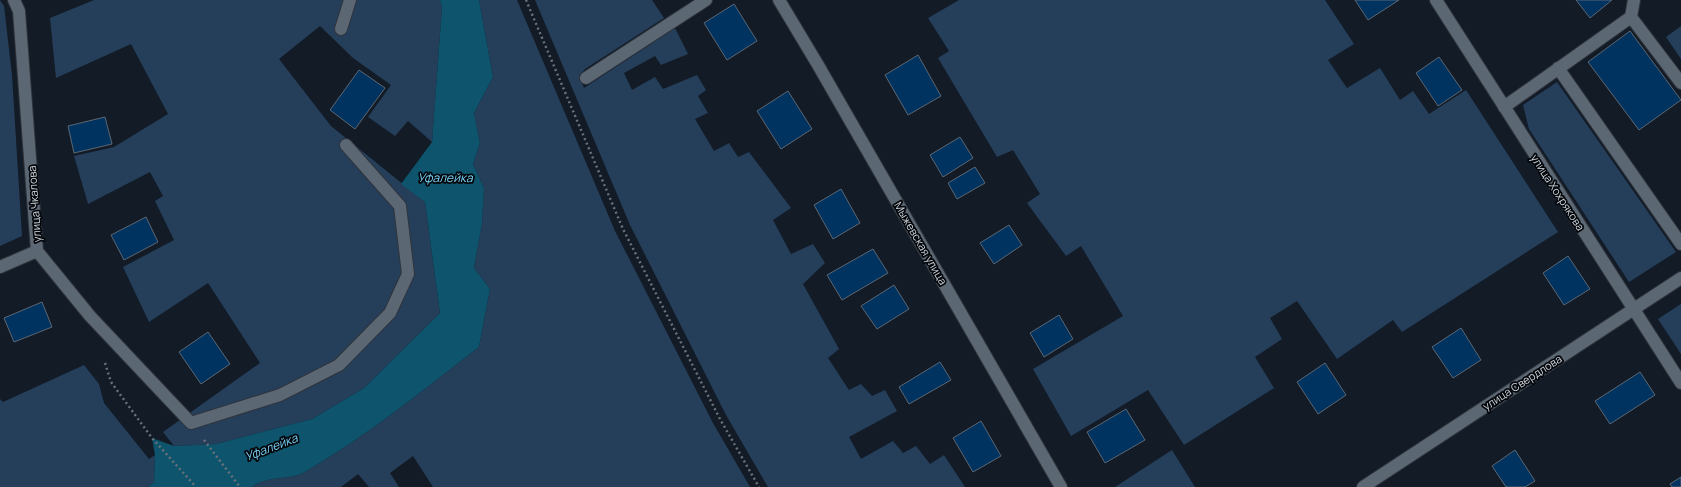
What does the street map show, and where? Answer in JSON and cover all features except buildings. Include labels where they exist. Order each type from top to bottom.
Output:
[{"type":"street","name":"улица Чкалова","points":[[14,0],[20,11],[37,250],[90,316],[191,424]]},
{"type":"street","points":[[341,29],[350,0]]},
{"type":"street","points":[[586,78],[706,0]]},
{"type":"street","name":"Мыжевская улица","points":[[779,0],[1061,487]]},
{"type":"street","name":"улица Хохрякова","points":[[1436,0],[1681,383]]},
{"type":"street","points":[[1504,107],[1631,17],[1634,0]]},
{"type":"street","points":[[1631,17],[1681,83]]},
{"type":"street","points":[[1558,68],[1681,244]]},
{"type":"street","points":[[191,424],[280,395],[339,365],[390,314],[408,274],[400,206],[346,145]]},
{"type":"street","points":[[0,267],[37,250]]},
{"type":"street","name":"улица Свердлова","points":[[1363,487],[1633,308],[1681,278]]},
{"type":"path","points":[[526,0],[623,229],[720,419],[759,487]]},
{"type":"path","points":[[104,360],[111,382],[152,438],[196,487]]},
{"type":"path","points":[[191,424],[240,487]]},
{"type":"shaded area","points":[[0,0],[4,6],[12,75],[22,236],[0,246]]},
{"type":"shaded area","points":[[94,0],[440,0],[442,7],[432,142],[408,121],[395,136],[368,117],[391,85],[353,58],[320,26],[279,59],[331,126],[425,202],[440,313],[364,388],[312,419],[216,444],[174,446],[163,432],[260,363],[208,283],[149,322],[123,267],[174,240],[155,201],[163,196],[150,172],[88,204],[74,156],[114,147],[168,114],[131,44],[56,78],[50,18]]},
{"type":"shaded area","points":[[479,0],[517,0],[615,231],[713,423],[750,487],[433,487],[413,456],[390,473],[399,487],[369,487],[358,474],[341,487],[252,487],[258,483],[271,479],[299,475],[328,458],[394,412],[479,347],[490,289],[474,268],[482,224],[484,188],[473,164],[480,143],[474,113],[493,77]]},
{"type":"shaded area","points":[[535,0],[652,0],[664,18],[585,69],[579,76],[584,88],[675,28],[688,54],[661,65],[655,56],[624,73],[632,90],[655,77],[663,89],[697,75],[706,90],[698,96],[708,113],[695,119],[714,151],[729,143],[738,157],[749,152],[791,208],[773,220],[791,254],[813,244],[825,263],[803,284],[839,349],[828,358],[849,390],[861,384],[872,396],[885,390],[897,411],[849,437],[861,459],[893,441],[903,453],[916,446],[930,464],[944,455],[965,487],[768,487],[726,415],[630,225]]},
{"type":"shaded area","points":[[959,0],[1325,0],[1354,44],[1328,60],[1347,88],[1380,68],[1400,100],[1413,91],[1429,114],[1466,90],[1558,232],[1402,332],[1393,320],[1337,359],[1297,301],[1270,318],[1282,339],[1255,357],[1274,388],[1184,445],[1148,390],[1071,436],[1033,369],[1123,316],[1081,246],[1066,256],[1027,203],[1040,194],[1013,150],[997,157],[938,58],[949,51],[928,18]]},
{"type":"shaded area","points":[[1681,26],[1681,59],[1666,37]]},
{"type":"shaded area","points":[[1557,82],[1676,252],[1629,282],[1529,129],[1523,105]]},
{"type":"shaded area","points":[[1681,304],[1681,354],[1658,319]]},
{"type":"shaded area","points":[[84,365],[99,384],[104,403],[149,459],[155,455],[154,482],[148,487],[0,487],[0,399],[3,402]]},
{"type":"shaded area","points":[[1172,450],[1195,487],[1115,487]]},
{"type":"water","name":"Уфалейка","points":[[440,0],[479,0],[493,77],[474,113],[480,143],[473,164],[484,188],[482,224],[474,268],[490,289],[479,347],[372,428],[328,458],[299,475],[271,479],[258,483],[252,487],[148,487],[154,482],[155,455],[152,438],[174,446],[216,444],[312,419],[364,388],[440,313],[425,202],[401,184],[432,142],[442,7]]}]
